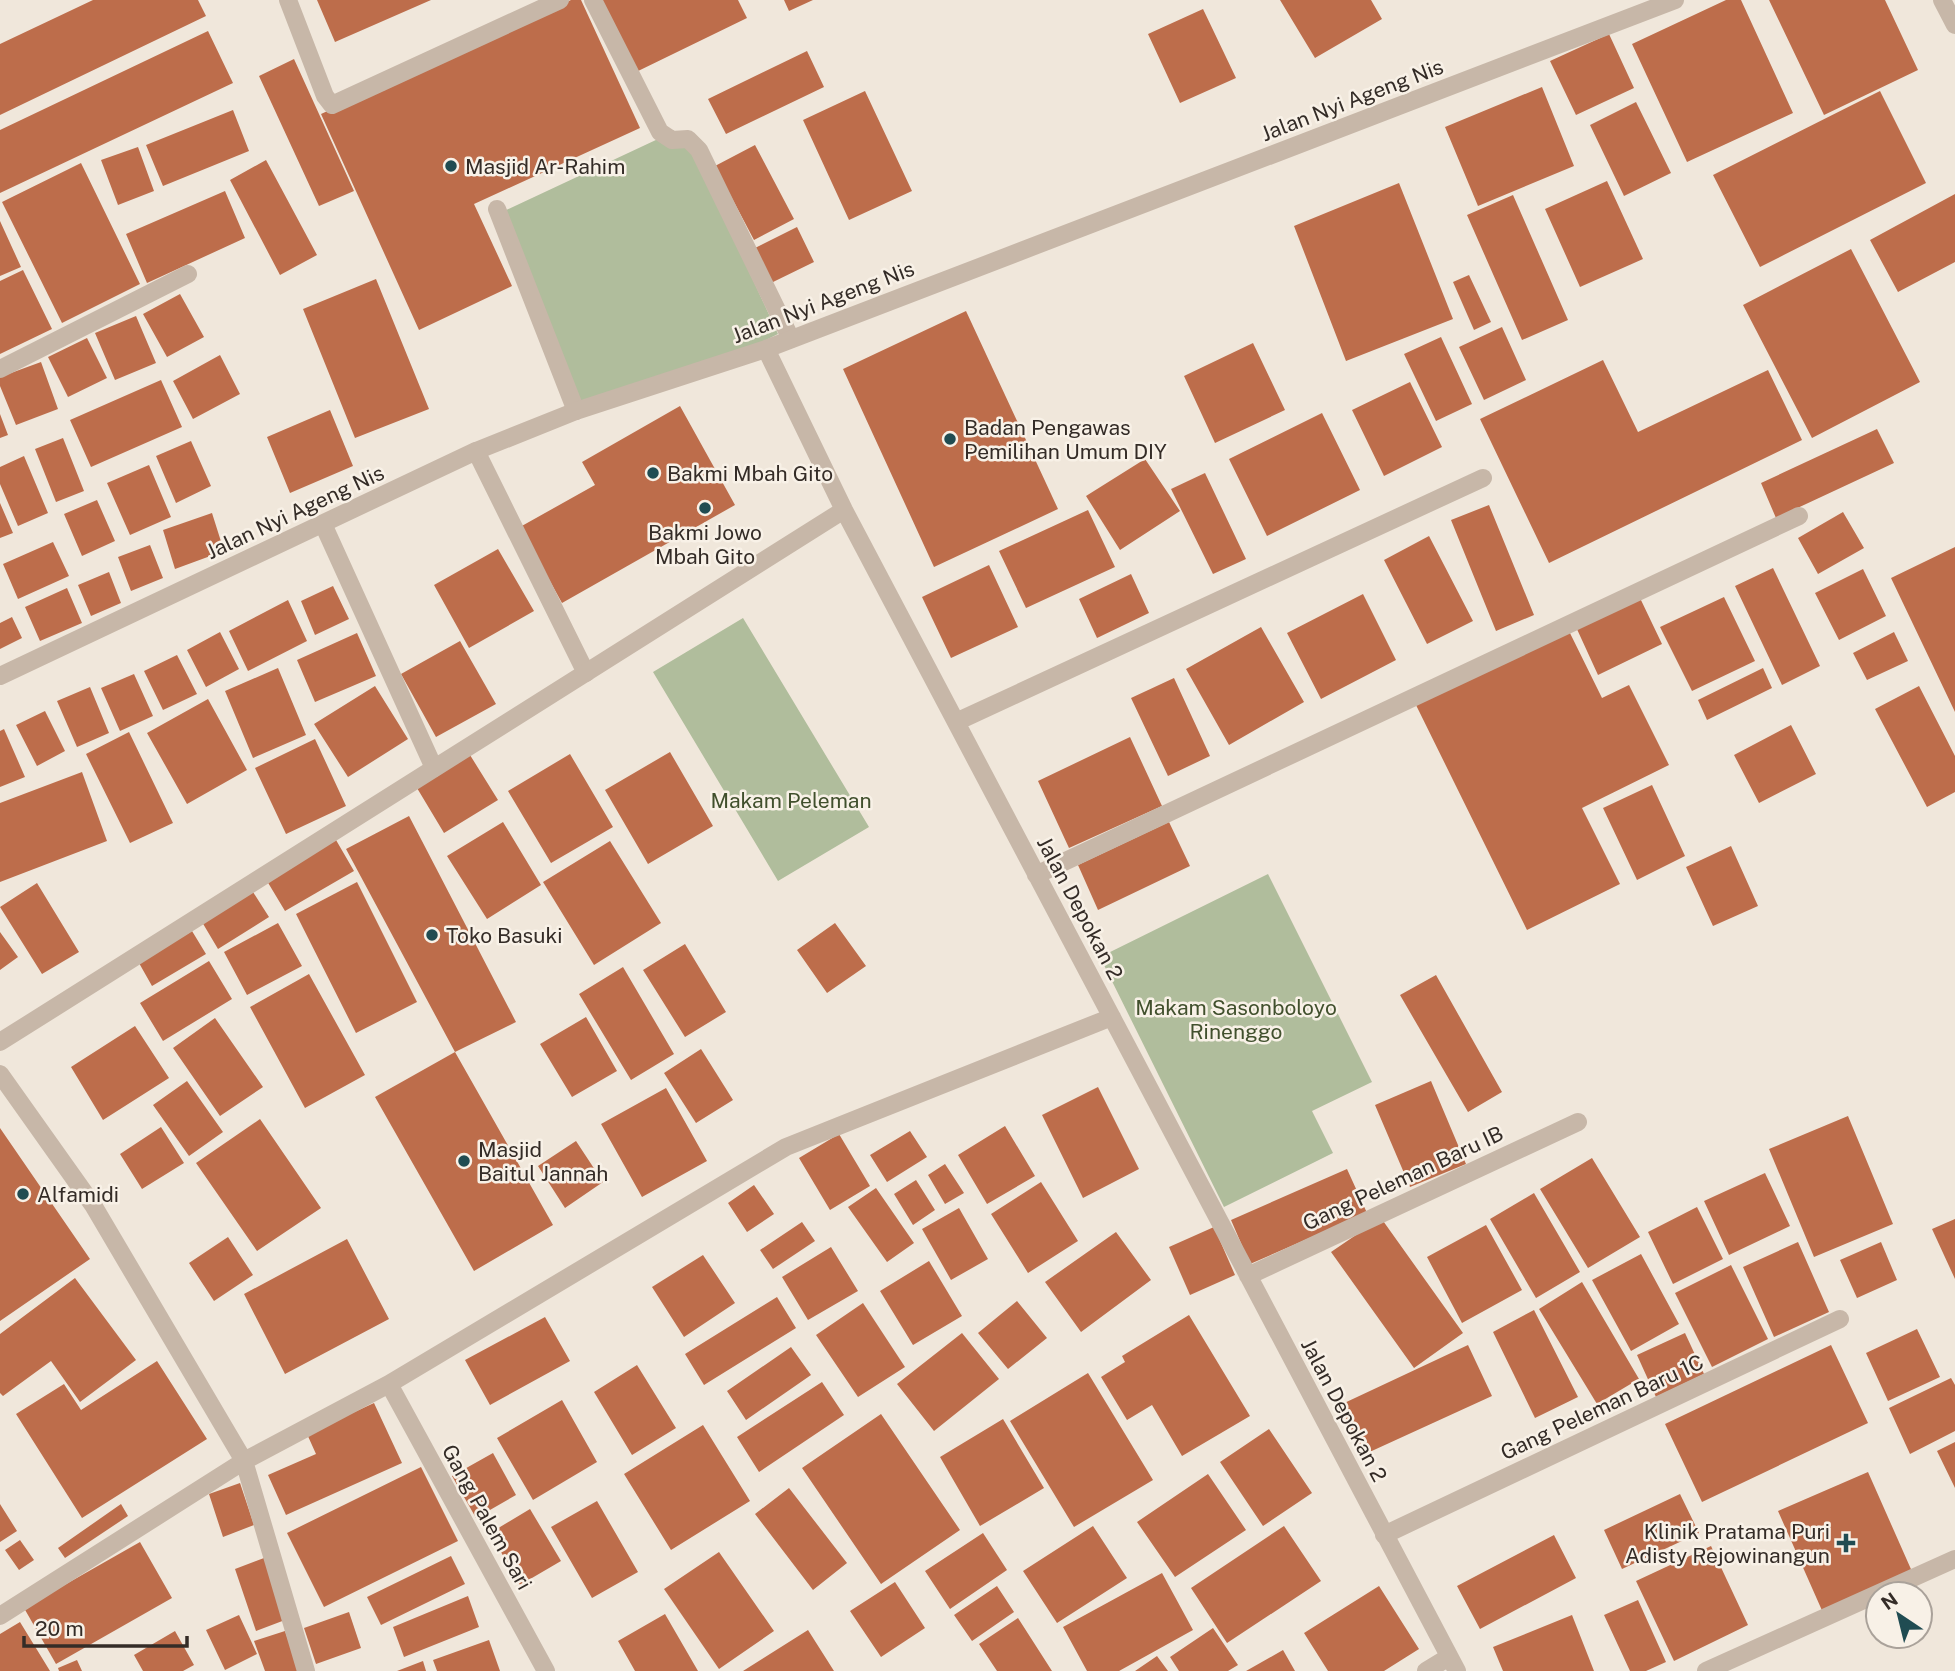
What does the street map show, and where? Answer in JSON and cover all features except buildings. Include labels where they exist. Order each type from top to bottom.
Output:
[{"type":"street","points":[[288,0],[325,96],[332,104],[560,0]]},
{"type":"street","points":[[593,0],[660,132],[672,140],[688,139],[699,150],[791,339]]},
{"type":"street","name":"Jalan Nyi Ageng Nis","points":[[0,676],[476,451],[576,411],[766,349],[1675,0]]},
{"type":"street","points":[[1942,0],[1955,25]]},
{"type":"street","points":[[497,209],[576,411]]},
{"type":"street","points":[[0,369],[188,274]]},
{"type":"street","name":"Jalan Depokan 2","points":[[766,349],[844,510],[1453,1664]]},
{"type":"street","points":[[476,451],[586,673]]},
{"type":"street","points":[[956,722],[1483,478]]},
{"type":"street","points":[[0,1042],[844,510]]},
{"type":"street","points":[[1036,875],[1799,516]]},
{"type":"street","points":[[323,524],[434,768]]},
{"type":"street","points":[[0,1616],[244,1461],[389,1384],[786,1147],[1112,1017]]},
{"type":"street","points":[[0,1074],[93,1205],[244,1461],[306,1671]]},
{"type":"street","name":"Gang Peleman Baru IB","points":[[1248,1276],[1578,1122]]},
{"type":"street","name":"Gang Peleman Baru 1C","points":[[1384,1535],[1840,1319]]},
{"type":"street","name":"Gang Palem Sari","points":[[389,1384],[546,1671]]},
{"type":"street","points":[[1706,1671],[1955,1559]]},
{"type":"street","points":[[1426,1671],[1453,1664]]},
{"type":"green space","points":[[658,139],[686,145],[695,154],[778,334],[762,342],[579,402],[504,211]]},
{"type":"green space","name":"Makam Peleman","points":[[743,618],[869,827],[778,881],[653,672]]},
{"type":"green space","name":"Makam Sasonboloyo Rinenggo","points":[[1268,874],[1372,1082],[1312,1111],[1333,1153],[1224,1207],[1100,957]]},
{"type":"place","name":"Masjid Ar-Rahim","points":[[451,166]]},
{"type":"place","name":"Badan Pengawas Pemilihan Umum DIY","points":[[950,439]]},
{"type":"place","name":"Bakmi Mbah Gito","points":[[653,473]]},
{"type":"place","name":"Bakmi Jowo Mbah Gito","points":[[705,508]]},
{"type":"place","name":"Toko Basuki","points":[[432,935]]},
{"type":"place","name":"Masjid Baitul Jannah","points":[[464,1161]]},
{"type":"place","name":"Alfamidi","points":[[23,1194]]},
{"type":"place","name":"Klinik Pratama Puri Adisty Rejowinangun","points":[[1846,1543]]}]
